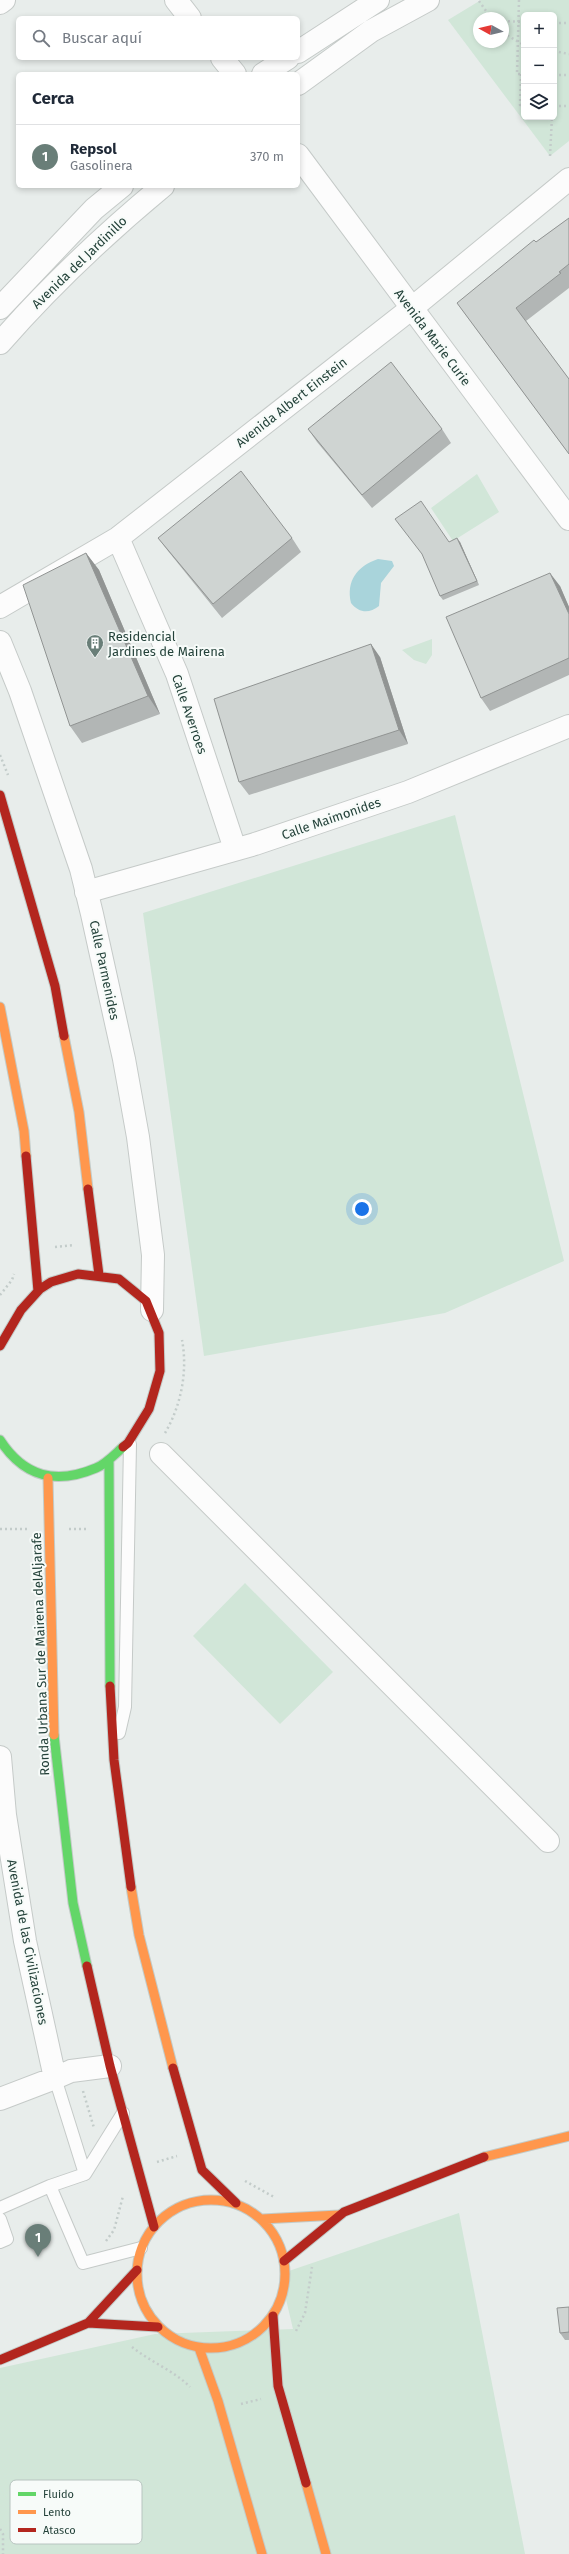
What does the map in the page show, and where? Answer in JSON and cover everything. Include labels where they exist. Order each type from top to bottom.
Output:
[{"type":"street","points":[[0,3],[4,0]]},
{"type":"street","points":[[176,0],[188,16]]},
{"type":"street","points":[[300,51],[378,0]]},
{"type":"street","points":[[300,83],[371,31],[428,0]]},
{"type":"street","points":[[224,60],[233,72]]},
{"type":"street","points":[[267,72],[285,60]]},
{"type":"street","name":"Avenida Marie Curie","points":[[300,158],[569,519]]},
{"type":"street","name":"Avenida Albert Einstein","points":[[0,607],[118,538],[412,308],[569,179]]},
{"type":"street","name":"Avenida del Jardinillo","points":[[0,308],[94,209],[120,188]]},
{"type":"street","name":"Avenida del Jardinillo","points":[[0,343],[51,288],[114,227],[162,188]]},
{"type":"street","name":"Calle Averroes","points":[[118,538],[177,674],[236,849]]},
{"type":"street","name":"Calle Parmenides","points":[[0,642],[20,690],[81,869],[124,1059],[138,1137],[153,1254],[152,1310]]},
{"type":"street","name":"Calle Maimonides","points":[[86,892],[236,849],[408,792],[569,726]]},
{"type":"street","points":[[0,795],[55,986],[79,1112],[99,1275]]},
{"type":"street","points":[[0,1007],[24,1130],[36,1249],[38,1291]]},
{"type":"street","points":[[0,1346],[9,1325],[22,1306],[38,1291],[56,1279],[78,1274],[99,1275],[121,1280],[139,1292],[152,1310],[160,1331],[162,1360],[158,1387],[130,1444],[109,1462],[72,1477],[48,1478],[32,1471],[16,1459],[0,1442]]},
{"type":"street","points":[[162,1445],[548,1841]]},
{"type":"street","points":[[109,1462],[108,1659],[114,1760],[121,1821],[139,1935],[167,2046],[202,2170],[236,2203],[262,2219],[277,2240],[284,2261],[284,2290],[273,2316],[253,2336],[227,2347],[199,2348],[177,2341],[158,2327],[146,2310],[139,2291],[137,2270],[141,2248],[154,2227],[177,2208],[206,2200],[236,2203]]},
{"type":"street","name":"Ronda Urbana Sur de Mairena delAljarafe","points":[[48,1478],[54,1750],[73,1903],[110,2066],[154,2227]]},
{"type":"street","name":"Avenida de las Civilizaciones","points":[[0,1757],[2,1816],[25,1941],[55,2078]]},
{"type":"street","points":[[0,2099],[71,2071],[110,2066]]},
{"type":"street","points":[[284,2261],[339,2215],[485,2157],[569,2136]]},
{"type":"street","points":[[262,2219],[339,2215]]},
{"type":"street","points":[[0,2360],[88,2323],[137,2270]]},
{"type":"street","points":[[273,2316],[281,2394],[326,2554]]},
{"type":"street","points":[[88,2323],[158,2327]]},
{"type":"street","points":[[199,2348],[220,2410],[262,2554]]},
{"type":"lane","points":[[114,1760],[125,1707],[130,1444]]},
{"type":"lane","points":[[55,2078],[85,2174]]},
{"type":"lane","points":[[0,2208],[50,2186],[85,2174],[123,2113]]},
{"type":"lane","points":[[50,2186],[83,2263],[141,2248]]},
{"type":"lane","points":[[0,2219],[7,2239],[0,2242]]},
{"type":"path","points":[[519,0],[517,74],[521,74]]},
{"type":"path","points":[[478,1],[486,12]]},
{"type":"path","points":[[509,21],[519,22]]},
{"type":"path","points":[[557,23],[569,23]]},
{"type":"path","points":[[509,37],[521,44]]},
{"type":"path","points":[[557,52],[569,54]]},
{"type":"path","points":[[557,75],[569,75]]},
{"type":"path","points":[[521,95],[521,105]]},
{"type":"path","points":[[557,106],[569,106]]},
{"type":"path","points":[[550,156],[552,120]]},
{"type":"path","points":[[36,1249],[96,1242]]},
{"type":"path","points":[[162,1445],[180,1400],[185,1357],[180,1334]]},
{"type":"path","points":[[138,2168],[196,2150]]},
{"type":"path","points":[[239,2178],[277,2200]]},
{"type":"path","points":[[294,2335],[305,2313],[312,2261]]},
{"type":"path","points":[[220,2410],[281,2394]]},
{"type":"path","points":[[0,2529],[3,2534],[3,2554]]},
{"type":"green space","points":[[481,0],[569,0],[569,141],[550,156],[523,120],[557,120],[557,12],[521,12],[521,117],[448,20]]},
{"type":"green space","points":[[477,474],[499,512],[453,541],[431,508]]},
{"type":"green space","points":[[432,639],[432,655],[426,664],[414,660],[402,650]]},
{"type":"green space","points":[[455,815],[564,1261],[445,1313],[204,1356],[143,913]]},
{"type":"green space","points":[[245,1583],[333,1672],[280,1724],[193,1636]]},
{"type":"green space","points":[[459,2213],[525,2554],[0,2554],[0,2368],[155,2334],[293,2329],[280,2274]]},
{"type":"water","points":[[378,559],[392,561],[394,566],[381,583],[379,606],[368,611],[357,609],[351,603],[350,588],[352,581],[359,570]]},
{"type":"building","points":[[569,218],[569,264],[559,272],[561,273],[516,308],[569,379],[569,454],[457,303],[534,240],[536,242]]},
{"type":"building","points":[[391,362],[442,429],[362,495],[308,429]]},
{"type":"building","points":[[241,471],[292,538],[213,604],[158,538]]},
{"type":"building","points":[[421,501],[449,542],[457,538],[477,581],[440,596],[422,554],[395,519]]},
{"type":"building","name":"Residencial Jardines de Mairena","points":[[86,553],[148,696],[70,726],[23,585]]},
{"type":"building","points":[[550,573],[569,614],[569,658],[481,698],[446,617]]},
{"type":"building","points":[[371,644],[399,730],[239,782],[214,699]]},
{"type":"building","points":[[569,2307],[569,2332],[560,2333],[557,2308]]},
{"type":"traffic: fast","points":[[0,1440],[9,1453],[30,1470],[54,1476],[68,1476],[96,1468],[107,1461],[123,1447]]},
{"type":"traffic: fast","points":[[109,1462],[110,1686]]},
{"type":"traffic: fast","points":[[54,1735],[73,1903],[87,1966]]},
{"type":"traffic: slow","points":[[0,1007],[24,1131],[26,1156]]},
{"type":"traffic: slow","points":[[64,1036],[79,1112],[88,1189]]},
{"type":"traffic: slow","points":[[48,1478],[54,1735]]},
{"type":"traffic: slow","points":[[131,1887],[139,1935],[173,2068]]},
{"type":"traffic: slow","points":[[484,2157],[569,2136]]},
{"type":"traffic: slow","points":[[218,2200],[232,2203],[252,2212],[268,2227],[273,2233],[282,2253],[285,2274],[284,2288],[276,2309],[273,2315],[258,2331],[252,2336],[232,2345],[218,2348],[204,2348],[190,2345],[170,2336],[149,2315],[138,2288],[137,2267],[140,2253],[149,2233],[170,2212],[197,2201],[218,2200]]},
{"type":"traffic: slow","points":[[262,2219],[339,2215]]},
{"type":"traffic: slow","points":[[199,2348],[218,2401],[262,2554]]},
{"type":"traffic: slow","points":[[306,2483],[326,2554]]},
{"type":"traffic: jam","points":[[0,795],[55,986],[64,1036]]},
{"type":"traffic: jam","points":[[26,1156],[38,1291]]},
{"type":"traffic: jam","points":[[88,1189],[99,1275]]},
{"type":"traffic: jam","points":[[0,1346],[21,1310],[40,1289],[51,1282],[78,1274],[119,1279],[146,1301],[159,1333],[160,1371],[149,1409],[128,1443],[123,1447]]},
{"type":"traffic: jam","points":[[110,1686],[114,1760],[131,1887]]},
{"type":"traffic: jam","points":[[87,1966],[110,2066],[154,2227]]},
{"type":"traffic: jam","points":[[173,2068],[202,2170],[236,2203]]},
{"type":"traffic: jam","points":[[284,2261],[344,2212],[484,2157]]},
{"type":"traffic: jam","points":[[0,2360],[88,2323],[137,2270]]},
{"type":"traffic: jam","points":[[273,2316],[278,2386],[306,2483]]},
{"type":"traffic: jam","points":[[88,2323],[158,2327]]},
{"type":"place","name":"Residencial Jardines de Mairena","points":[[95,658]]},
{"type":"place","name":"Repsol","points":[[38,2257]]}]
